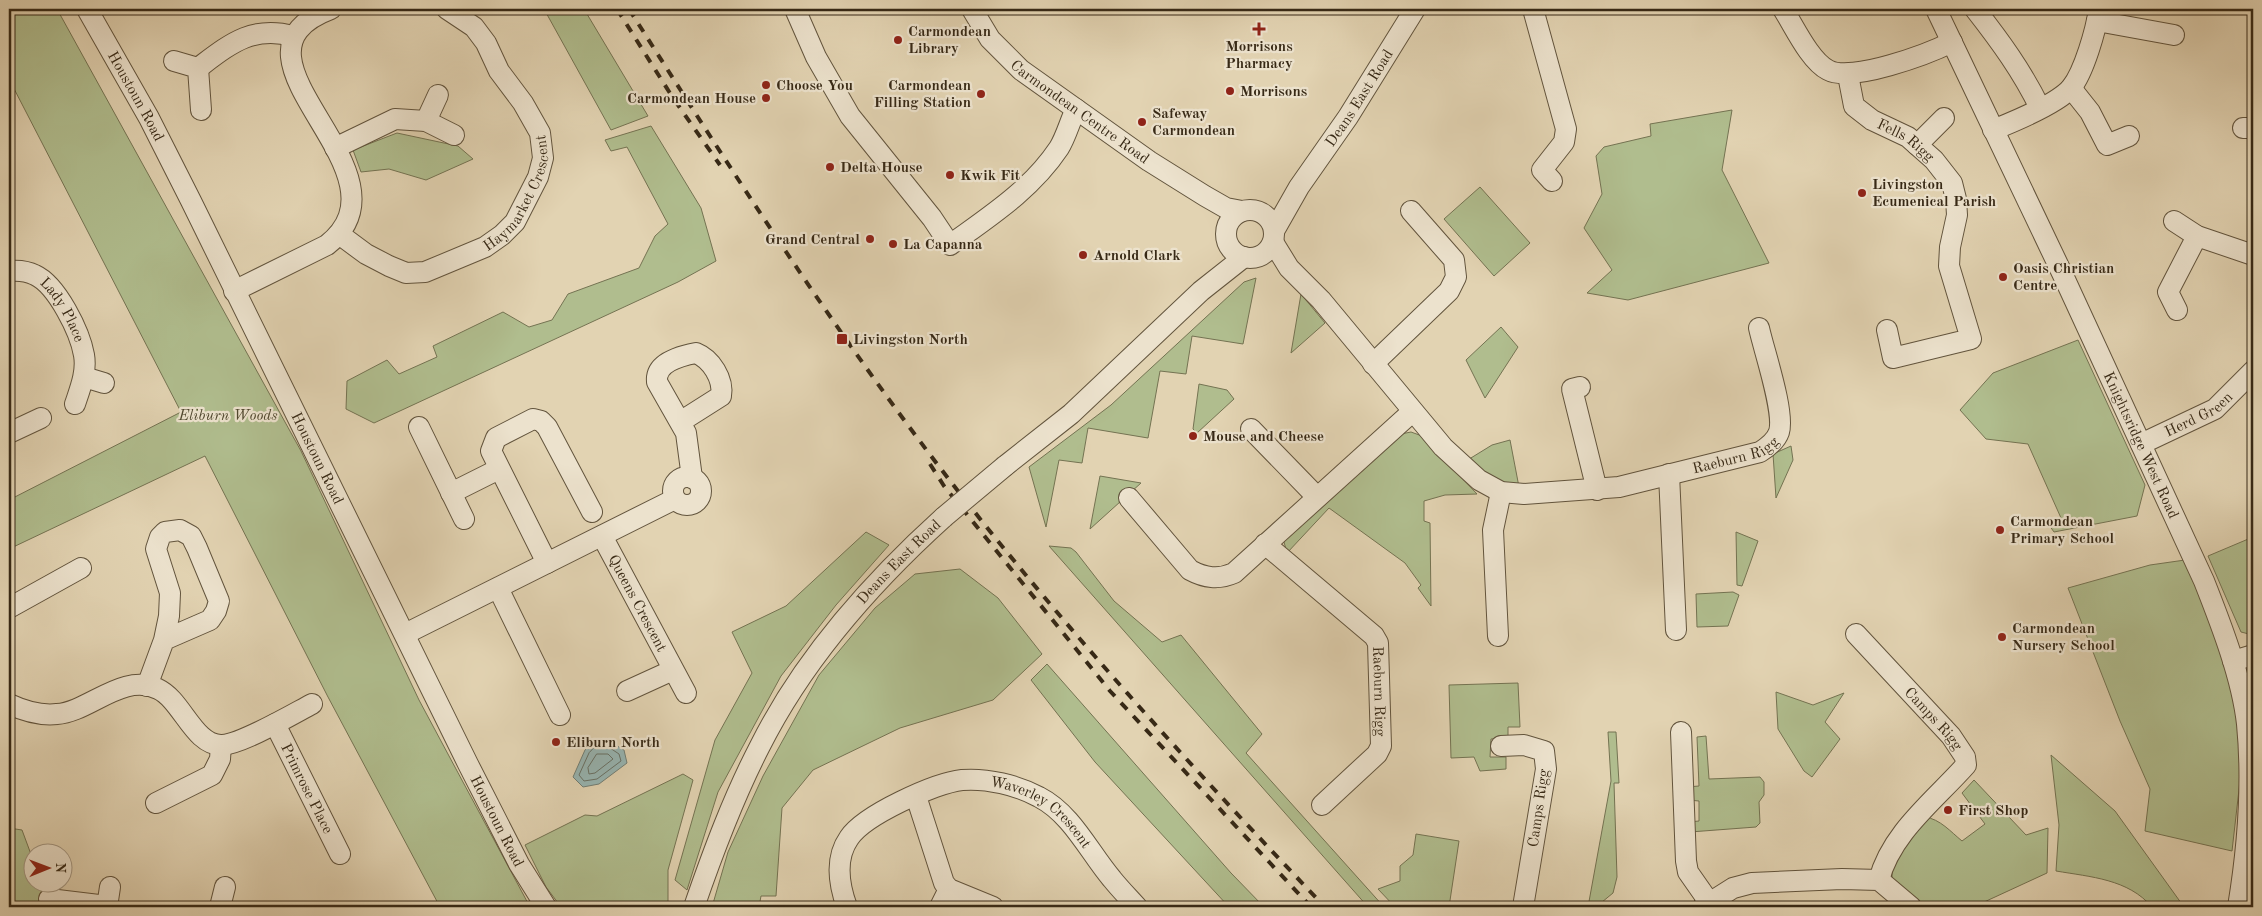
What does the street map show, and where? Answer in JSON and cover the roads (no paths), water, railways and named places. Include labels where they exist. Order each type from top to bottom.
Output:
[{"type":"street","name":"Houstoun Road","points":[[87,9],[149,118],[504,835],[546,907]]},
{"type":"street","points":[[234,290],[328,245],[339,234],[349,219],[352,200],[350,181],[335,148],[296,79],[291,57],[293,36],[301,25],[312,16],[331,9]]},
{"type":"street","name":"Haymarket Crescent","points":[[339,234],[366,254],[389,266],[406,273],[425,272],[485,247],[502,235],[515,222],[538,177],[543,158],[540,133],[523,103],[499,71],[486,43],[474,27],[447,9]]},
{"type":"street","points":[[795,9],[816,58],[850,116],[932,218],[950,245],[1018,196],[1036,179],[1060,146],[1076,109]]},
{"type":"street","name":"Carmondean Centre Road","points":[[972,9],[990,39],[1020,70],[1149,162],[1226,208],[1250,211]]},
{"type":"street","name":"Deans East Road","points":[[694,907],[736,794],[760,744],[786,701],[848,614],[881,577],[944,518],[1005,466],[1071,414],[1201,291],[1263,247],[1299,187],[1348,117],[1415,9]]},
{"type":"street","points":[[1533,9],[1566,129],[1564,142],[1542,170]]},
{"type":"street","points":[[1783,9],[1816,62],[1828,71],[1848,75],[1930,53],[1952,42]]},
{"type":"street","name":"Knightsridge West Road","points":[[1936,9],[2062,273],[2204,581],[2233,661],[2247,722],[2252,794],[2246,862],[2238,907]]},
{"type":"street","points":[[1975,9],[2010,54],[2040,108]]},
{"type":"street","points":[[1993,130],[2040,108],[2071,88],[2093,38],[2098,15],[2174,36]]},
{"type":"street","points":[[198,68],[228,45],[261,32],[278,32],[293,36]]},
{"type":"street","points":[[174,61],[198,68]]},
{"type":"street","points":[[198,68],[201,110]]},
{"type":"street","name":"Fells Rigg","points":[[1848,75],[1854,106],[1872,120],[1908,136],[1934,160],[1952,183],[1956,199],[1957,215],[1950,247],[1949,266],[1974,329],[1893,358],[1886,330]]},
{"type":"street","points":[[2071,88],[2090,112],[2102,147],[2129,136]]},
{"type":"street","points":[[426,121],[438,95]]},
{"type":"street","points":[[1917,145],[1944,118]]},
{"type":"street","points":[[335,148],[395,119],[426,121],[454,135]]},
{"type":"street","name":"Deans East Road","points":[[1250,211],[1299,187]]},
{"type":"street","name":"Carmondean Centre Road","points":[[1205,196],[1220,216],[1227,235]]},
{"type":"street","points":[[1250,211],[1269,218],[1263,247],[1237,254],[1227,235],[1234,216],[1250,211]]},
{"type":"street","points":[[1373,364],[1449,291],[1456,277],[1454,260],[1411,211]]},
{"type":"street","points":[[2174,221],[2197,236],[2253,256]]},
{"type":"street","name":"Deans East Road","points":[[1201,291],[1227,235]]},
{"type":"street","points":[[2177,310],[2168,292],[2197,236]]},
{"type":"street","name":"Raeburn Rigg","points":[[1263,247],[1289,268],[1321,300],[1412,412],[1458,463],[1479,480],[1501,492],[1524,494],[1620,487],[1760,452],[1769,446],[1778,433],[1780,417],[1758,328]]},
{"type":"street","name":"Lady Place","points":[[9,271],[19,270],[36,275],[49,285],[60,300],[76,332],[84,356],[84,377],[75,404]]},
{"type":"street","name":"Herd Green","points":[[2141,444],[2215,409],[2252,375]]},
{"type":"street","points":[[84,377],[104,383]]},
{"type":"street","points":[[1580,387],[1572,389],[1597,490]]},
{"type":"street","points":[[1129,498],[1190,570],[1203,576],[1217,578],[1234,573],[1412,412]]},
{"type":"street","points":[[9,433],[41,418]]},
{"type":"street","points":[[548,562],[491,451],[496,438],[533,419],[541,421],[547,426],[592,512]]},
{"type":"street","name":"Queens Crescent","points":[[405,634],[602,536],[684,480],[686,433],[680,422]]},
{"type":"street","points":[[419,427],[464,519]]},
{"type":"street","points":[[1251,429],[1317,497]]},
{"type":"street","points":[[452,494],[499,469]]},
{"type":"street","name":"Raeburn Rigg","points":[[1669,474],[1676,630]]},
{"type":"street","points":[[1498,636],[1493,530],[1501,492]]},
{"type":"street","points":[[147,686],[164,640],[170,616],[170,593],[156,549],[160,537],[165,532],[180,530],[191,536],[219,601],[216,612],[210,620],[164,640]]},
{"type":"street","name":"Queens Crescent","points":[[602,536],[686,694]]},
{"type":"street","name":"Raeburn Rigg","points":[[1265,544],[1374,636],[1378,643],[1381,746],[1377,754],[1322,805]]},
{"type":"street","points":[[9,608],[60,589],[82,568]]},
{"type":"street","points":[[498,588],[560,715]]},
{"type":"street","name":"Camps Rigg","points":[[1856,634],[1950,736],[1966,757],[1966,765],[1899,839],[1882,868],[1879,880]]},
{"type":"street","points":[[2233,661],[2253,655]]},
{"type":"street","name":"Queens Crescent","points":[[627,691],[673,670]]},
{"type":"street","points":[[9,704],[30,713],[58,714],[117,689],[139,685],[158,688],[176,703],[202,738],[221,745],[239,740],[275,724],[312,704]]},
{"type":"street","name":"Primrose Place","points":[[275,724],[340,854]]},
{"type":"street","points":[[1681,732],[1686,861],[1688,872],[1706,905],[1733,888],[1752,883],[1842,879],[1879,880],[1911,907]]},
{"type":"street","points":[[156,803],[182,800],[212,775],[220,759],[221,745]]},
{"type":"street","name":"Camps Rigg","points":[[1501,746],[1524,745],[1544,751],[1546,769],[1523,907]]},
{"type":"street","name":"Waverley Crescent","points":[[846,907],[839,870],[842,853],[848,838],[860,824],[874,815],[916,796],[961,780],[992,782],[1040,797],[1065,818],[1111,878],[1137,907]]},
{"type":"street","points":[[916,796],[944,883],[948,889],[993,907]]},
{"type":"street","points":[[220,907],[225,887]]},
{"type":"street","points":[[940,907],[948,889]]},
{"type":"street","points":[[49,899],[108,900]]},
{"type":"water","points":[[593,741],[612,743],[624,750],[627,763],[599,784],[583,787],[573,777],[585,750]]},
{"type":"railway","points":[[617,9],[673,98],[720,165]]},
{"type":"railway","points":[[629,9],[784,249],[866,367],[951,482],[1086,646],[1180,752],[1325,907]]},
{"type":"railway","points":[[930,464],[944,486],[1110,691],[1311,907]]},
{"type":"place","name":"Morrisons Pharmacy","points":[[1259,29]]},
{"type":"place","name":"Carmondean Library","points":[[898,40]]},
{"type":"place","name":"Choose You","points":[[766,85]]},
{"type":"place","name":"Morrisons","points":[[1230,91]]},
{"type":"place","name":"Carmondean Filling Station","points":[[981,94]]},
{"type":"place","name":"Carmondean House","points":[[766,98]]},
{"type":"place","name":"Safeway Carmondean","points":[[1142,122]]},
{"type":"place","name":"Delta House","points":[[830,167]]},
{"type":"place","name":"Kwik Fit","points":[[950,175]]},
{"type":"place","name":"Livingston Ecumenical Parish","points":[[1862,193]]},
{"type":"place","name":"Grand Central","points":[[870,239]]},
{"type":"place","name":"La Capanna","points":[[893,244]]},
{"type":"place","name":"Arnold Clark","points":[[1083,255]]},
{"type":"place","name":"Oasis Christian Centre","points":[[2003,277]]},
{"type":"place","name":"Livingston North","points":[[842,339]]},
{"type":"place","name":"Mouse and Cheese","points":[[1193,436]]},
{"type":"place","name":"Carmondean Primary School","points":[[2000,530]]},
{"type":"place","name":"Carmondean Nursery School","points":[[2002,637]]},
{"type":"place","name":"Eliburn North","points":[[556,742]]},
{"type":"place","name":"First Shop","points":[[1948,810]]},
{"type":"park label","name":"Eliburn Woods","points":[[228,415]]}]
